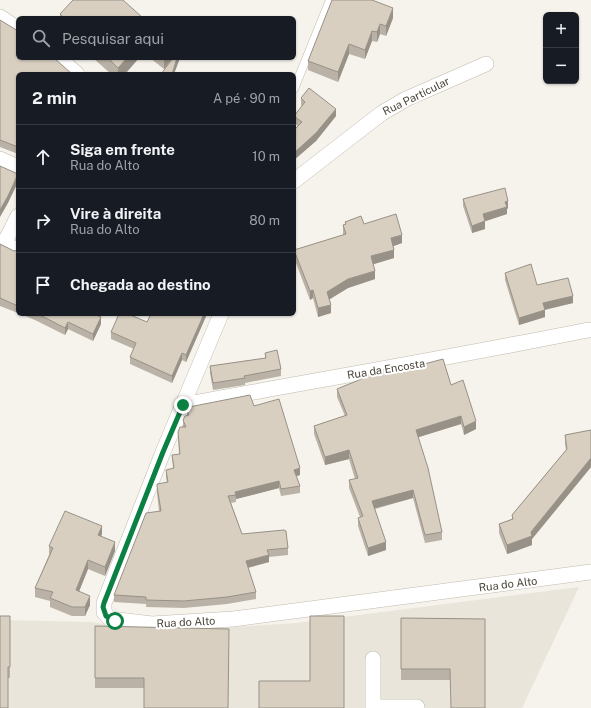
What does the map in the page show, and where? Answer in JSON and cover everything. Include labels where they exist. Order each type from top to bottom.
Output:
[{"type":"street","points":[[0,17],[16,28]]},
{"type":"street","points":[[61,60],[75,72]]},
{"type":"street","name":"Rua Particular","points":[[296,179],[382,112],[406,99],[486,64]]},
{"type":"street","points":[[0,159],[16,166]]},
{"type":"street","points":[[16,219],[2,243],[16,249]]},
{"type":"street","name":"Rua do Alto","points":[[221,316],[163,452],[104,603],[104,612],[110,619],[152,624],[233,619],[591,572]]},
{"type":"street","name":"Rua da Encosta","points":[[183,405],[308,381],[450,358],[588,330]]},
{"type":"street","points":[[373,659],[373,708],[417,706]]},
{"type":"lane","points":[[296,84],[330,0]]},
{"type":"shaded area","points":[[579,587],[522,708],[0,708],[0,620],[92,622],[137,630],[189,630],[296,623]]},
{"type":"building","points":[[73,0],[123,0],[141,16],[62,16],[60,14]]},
{"type":"building","points":[[332,0],[372,0],[393,8],[386,26],[380,24],[377,32],[372,31],[365,50],[349,44],[338,72],[308,61]]},
{"type":"building","points":[[0,20],[16,30],[16,60],[56,60],[70,72],[16,72],[16,146],[0,140]]},
{"type":"building","points":[[110,60],[125,60],[118,68]]},
{"type":"building","points":[[172,60],[176,60],[173,72],[162,72]]},
{"type":"building","points":[[309,88],[336,109],[316,133],[296,151],[296,128],[302,122],[296,118],[296,113],[305,102],[301,98]]},
{"type":"building","points":[[0,166],[16,173],[16,178],[0,210]]},
{"type":"building","points":[[505,188],[508,201],[505,202],[507,207],[483,214],[485,221],[472,226],[463,199]]},
{"type":"building","points":[[396,214],[402,235],[391,238],[394,250],[371,256],[375,271],[348,279],[327,292],[331,305],[318,308],[313,290],[310,291],[296,255],[296,249],[346,234],[343,225],[346,224],[345,222],[361,216],[364,224]]},
{"type":"building","points":[[0,244],[14,251],[16,250],[16,305],[0,298]]},
{"type":"building","points":[[531,264],[537,285],[568,278],[573,296],[543,303],[545,310],[519,318],[505,273]]},
{"type":"building","points":[[42,316],[101,317],[93,334],[68,322],[65,328]]},
{"type":"building","points":[[118,316],[133,316],[147,322],[150,316],[203,316],[186,355],[182,353],[172,376],[130,357],[136,343],[111,332]]},
{"type":"building","points":[[277,350],[281,369],[244,376],[245,378],[213,383],[210,366],[266,358],[265,353]]},
{"type":"building","points":[[443,359],[451,385],[463,380],[476,421],[464,427],[461,416],[416,430],[428,468],[442,532],[425,535],[413,490],[372,501],[386,542],[368,548],[358,518],[363,516],[349,480],[358,478],[349,450],[325,457],[314,426],[347,415],[337,389],[376,371],[412,365],[413,367]]},
{"type":"building","points":[[250,395],[254,406],[279,399],[300,468],[294,470],[300,486],[281,489],[279,481],[235,492],[236,495],[228,496],[242,534],[284,530],[286,531],[288,548],[267,550],[269,555],[246,561],[256,592],[227,597],[184,601],[146,600],[146,597],[114,595],[146,513],[161,511],[157,484],[168,482],[166,470],[174,468],[172,455],[180,454],[178,432],[180,427],[186,427],[183,420],[185,416],[189,415],[187,411],[189,407]]},
{"type":"building","points":[[591,430],[591,458],[531,532],[532,536],[507,545],[499,524],[513,519],[512,515],[567,449],[565,435]]},
{"type":"building","points":[[65,511],[102,526],[98,535],[115,542],[105,567],[88,560],[76,590],[90,596],[85,607],[72,607],[50,598],[53,592],[35,588],[53,548],[49,546]]},
{"type":"building","points":[[0,616],[10,616],[8,708],[0,708]]},
{"type":"building","points":[[310,616],[344,616],[344,708],[259,708],[259,681],[310,681]]},
{"type":"building","points":[[401,618],[485,619],[485,708],[451,708],[450,669],[401,669]]},
{"type":"building","points":[[95,626],[229,629],[228,708],[144,708],[144,678],[95,678]]},
{"type":"route","points":[[115,621],[106,616],[103,607],[104,603],[183,405]]}]
